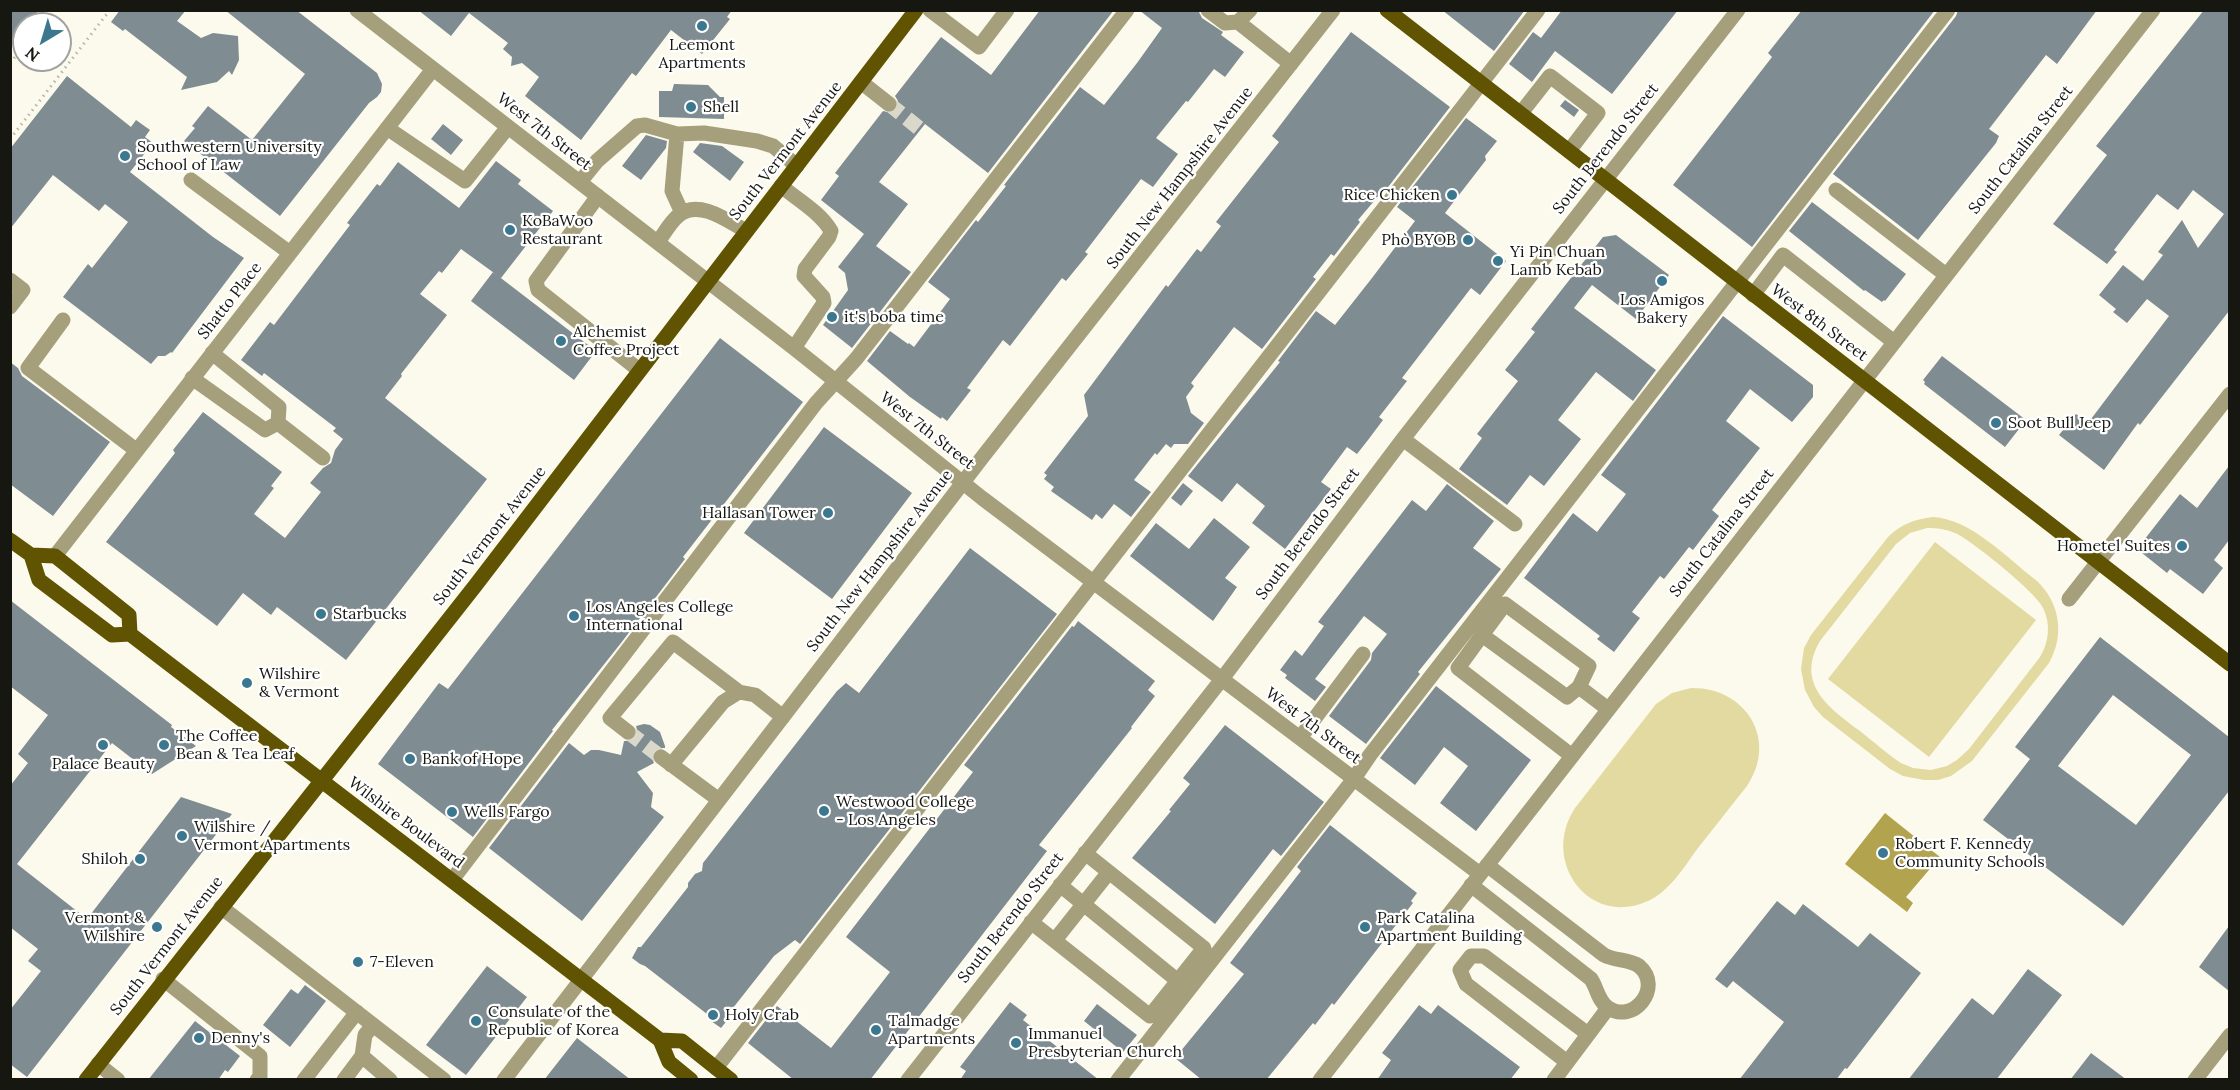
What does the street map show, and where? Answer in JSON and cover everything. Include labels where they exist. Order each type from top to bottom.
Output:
[{"type":"main road","name":"West 8th Street","points":[[1387,10],[2229,664]]},
{"type":"main road","name":"South Vermont Avenue","points":[[86,1080],[163,979],[475,586],[861,82],[911,13]]},
{"type":"main road","points":[[10,540],[31,555],[55,556],[129,615],[130,634]]},
{"type":"main road","name":"Wilshire Boulevard","points":[[31,555],[39,580],[112,635],[130,634],[452,880],[660,1040],[669,1062],[691,1080]]},
{"type":"main road","name":"Wilshire Boulevard","points":[[660,1040],[682,1041],[731,1080]]},
{"type":"street","points":[[930,10],[979,47],[1007,10]]},
{"type":"street","points":[[452,880],[809,412],[856,359],[1127,10]]},
{"type":"street","points":[[1208,10],[1226,23],[1238,22],[1250,10]]},
{"type":"street","name":"South New Hampshire Avenue","points":[[504,1080],[964,482],[1333,10]]},
{"type":"street","points":[[716,1068],[1538,10]]},
{"type":"street","name":"South Berendo Street","points":[[908,1080],[1222,680],[1403,439],[1738,10]]},
{"type":"street","points":[[1118,1080],[1353,780],[1370,755],[1948,10]]},
{"type":"street","name":"South Catalina Street","points":[[1320,1080],[2154,10]]},
{"type":"street","name":"West 7th Street","points":[[366,13],[433,69],[964,482],[1479,875]]},
{"type":"street","points":[[1238,22],[1292,64]]},
{"type":"street","name":"Shatto Place","points":[[55,556],[433,69]]},
{"type":"street","points":[[1521,113],[1550,76],[1598,113],[1569,151]]},
{"type":"street","points":[[861,82],[889,104]]},
{"type":"street","points":[[580,182],[597,161],[637,126],[645,125],[677,134],[704,133],[757,141],[773,146],[797,166]]},
{"type":"street","points":[[387,128],[465,181],[508,127]]},
{"type":"street","points":[[677,134],[672,191],[682,213]]},
{"type":"street","points":[[191,180],[290,253]]},
{"type":"street","points":[[781,186],[828,225],[831,231],[829,237],[805,268],[804,276],[823,297],[824,303],[794,348]]},
{"type":"street","points":[[1836,190],[1946,275]]},
{"type":"street","points":[[598,196],[536,281],[538,290],[639,370]]},
{"type":"street","points":[[658,242],[682,213],[708,211],[746,231]]},
{"type":"street","points":[[1753,295],[1783,255],[1894,342]]},
{"type":"street","points":[[10,280],[23,290],[10,307]]},
{"type":"street","points":[[63,320],[28,368],[136,450]]},
{"type":"street","points":[[212,353],[279,407],[278,423]]},
{"type":"street","points":[[192,378],[265,430],[278,423]]},
{"type":"street","points":[[2069,599],[2229,394]]},
{"type":"street","points":[[278,423],[323,459]]},
{"type":"street","points":[[1403,439],[1515,524]]},
{"type":"street","points":[[1482,635],[1567,697],[1579,687],[1589,666],[1505,604],[1482,635],[1458,668],[1572,756]]},
{"type":"street","points":[[628,732],[610,718],[673,642],[739,692],[755,695],[783,717]]},
{"type":"street","points":[[1300,738],[1363,654]]},
{"type":"street","points":[[1579,687],[1608,709]]},
{"type":"street","points":[[718,800],[666,761],[723,702],[739,692]]},
{"type":"street","points":[[1031,922],[1150,1016],[1204,948],[1085,853]]},
{"type":"street","points":[[1054,940],[1108,872]]},
{"type":"street","points":[[1479,875],[1604,955],[1612,959],[1629,961],[1643,970],[1648,985],[1644,1001],[1632,1011],[1623,1012],[1608,1008],[1591,979],[1479,875]]},
{"type":"street","points":[[1060,885],[1178,981]]},
{"type":"street","points":[[221,907],[444,1080]]},
{"type":"street","points":[[1567,1062],[1466,984],[1460,970],[1471,956],[1484,956],[1588,1034]]},
{"type":"street","points":[[163,979],[260,1056],[260,1077],[257,1080]]},
{"type":"street","points":[[1554,1080],[1608,1008]]},
{"type":"street","points":[[304,1080],[357,1012]]},
{"type":"street","points":[[344,1080],[362,1056],[365,1035],[373,1025]]},
{"type":"street","points":[[2195,1080],[2229,1035]]},
{"type":"street","points":[[362,1056],[390,1080]]},
{"type":"street","points":[[98,1064],[118,1080]]},
{"type":"path","points":[[10,139],[110,10]]},
{"type":"shaded area","points":[[1933,517],[1947,519],[1975,532],[2037,581],[2051,599],[2058,620],[2058,631],[2054,652],[2049,663],[1972,761],[1951,776],[1938,780],[1924,780],[1903,776],[1890,769],[1823,717],[1814,707],[1805,690],[1801,669],[1804,648],[1811,635],[1888,537],[1903,525]],"holes":[[[1927,528],[1955,533],[2003,568],[2038,601],[2046,614],[2048,627],[2047,639],[2040,657],[1969,749],[1947,766],[1931,770],[1913,768],[1901,763],[1837,713],[1819,694],[1813,682],[1811,670],[1813,656],[1820,641],[1896,544],[1910,533]]]},
{"type":"shaded area","points":[[1935,542],[2036,620],[1929,757],[1828,679]]},
{"type":"shaded area","points":[[1691,688],[1710,690],[1727,696],[1741,706],[1751,719],[1758,734],[1759,751],[1756,768],[1747,786],[1676,878],[1663,891],[1648,901],[1626,907],[1607,905],[1590,897],[1576,884],[1567,868],[1563,849],[1566,828],[1575,808],[1656,704],[1672,693]]},
{"type":"shaded area","points":[[1885,813],[1940,857],[1906,897],[1913,903],[1907,912],[1845,864]]},
{"type":"building","points":[[10,10],[39,10],[38,12],[12,12],[12,45],[10,47]]},
{"type":"building","points":[[120,10],[186,10],[177,21],[201,38],[213,33],[238,36],[239,60],[232,75],[229,71],[217,82],[181,90],[187,77],[125,29],[123,31],[111,22]]},
{"type":"building","points":[[225,10],[296,10],[377,73],[382,84],[381,92],[369,103],[280,216],[184,141],[195,128],[192,126],[208,106],[252,140],[305,74]]},
{"type":"building","points":[[418,10],[732,10],[727,17],[730,19],[702,54],[671,30],[636,76],[632,73],[581,140],[525,96],[539,77],[522,63],[511,66],[512,57],[503,49],[508,43],[469,13],[451,36]]},
{"type":"building","points":[[1040,10],[1114,10],[988,173],[925,124],[879,182],[908,204],[876,246],[911,272],[852,348],[823,325],[848,290],[845,273],[838,267],[864,234],[821,200],[839,176],[835,173],[883,111],[892,113],[897,110],[898,101],[895,96],[941,37],[991,75]]},
{"type":"building","points":[[1139,10],[1198,10],[1202,18],[1223,32],[1221,35],[1244,52],[1225,77],[1214,69],[1156,138],[1178,154],[1153,187],[1141,179],[1085,252],[1088,254],[1066,281],[1062,278],[1010,346],[1003,340],[967,388],[971,390],[947,421],[942,417],[941,419],[910,397],[867,361],[890,331],[914,347],[950,299],[928,282],[976,220],[978,222],[1080,87],[1104,105],[1137,63],[1162,28]]},
{"type":"building","points":[[1442,10],[1525,10],[1494,51]]},
{"type":"building","points":[[1562,10],[1678,10],[1612,94],[1555,51],[1532,82],[1509,64],[1533,32],[1541,38]]},
{"type":"building","points":[[1802,10],[1935,10],[1752,247],[1673,185],[1772,57],[1768,53]]},
{"type":"building","points":[[1958,10],[2097,10],[2057,64],[2046,55],[1989,129],[1999,136],[1996,143],[1918,240],[1833,174],[1956,16]]},
{"type":"building","points":[[2204,10],[2229,10],[2229,311],[2140,425],[2138,423],[2104,470],[2059,435],[2076,414],[2088,423],[2169,316],[2147,299],[2127,323],[2113,312],[2116,309],[2099,295],[2123,265],[2143,281],[2163,255],[2158,252],[2182,220],[2198,248],[2224,214],[2193,190],[2178,210],[2157,194],[2114,250],[2117,252],[2107,264],[2053,224],[2107,155],[2096,146]]},
{"type":"building","points":[[1351,32],[1450,107],[1382,195],[1380,194],[1358,220],[1360,222],[1334,256],[1331,254],[1313,277],[1316,279],[1262,349],[1234,327],[1191,383],[1194,386],[1186,397],[1191,413],[1204,423],[1188,444],[1174,444],[1171,448],[1166,444],[1157,455],[1155,453],[1134,480],[1151,492],[1131,517],[1114,504],[1102,519],[1096,514],[1092,520],[1051,491],[1054,487],[1044,479],[1047,475],[1044,473],[1088,416],[1084,395],[1166,285],[1168,287],[1197,249],[1201,252],[1221,226],[1216,222],[1279,142],[1272,136]]},
{"type":"building","points":[[67,76],[131,127],[136,120],[150,130],[145,137],[153,143],[130,172],[213,237],[244,258],[172,353],[158,356],[151,364],[63,297],[88,264],[92,268],[128,222],[105,204],[99,211],[53,175],[10,229],[10,149]]},
{"type":"building","name":"Shell","points":[[674,84],[708,85],[720,97],[724,97],[724,119],[659,117],[659,91],[672,91]]},
{"type":"building","points":[[1565,100],[1579,110],[1574,117],[1560,106]]},
{"type":"building","points":[[1466,118],[1497,141],[1485,156],[1486,160],[1445,213],[1506,261],[1480,295],[1471,288],[1402,378],[1407,381],[1379,417],[1383,420],[1357,454],[1347,447],[1321,482],[1331,489],[1285,549],[1252,523],[1265,506],[1237,483],[1222,502],[1188,476],[1280,362],[1278,361],[1316,311],[1335,325],[1372,278],[1415,221],[1397,207]]},
{"type":"building","points":[[443,124],[463,140],[451,155],[431,139]]},
{"type":"building","points":[[646,135],[667,141],[666,148],[641,180],[622,166]]},
{"type":"building","points":[[700,143],[722,146],[744,162],[730,181],[693,152]]},
{"type":"building","points":[[496,161],[521,180],[518,184],[553,211],[501,278],[461,249],[442,273],[439,271],[420,294],[447,315],[385,398],[487,479],[346,660],[277,607],[271,615],[243,593],[217,626],[106,542],[175,453],[173,450],[203,412],[282,472],[271,486],[274,488],[254,514],[285,538],[321,492],[310,483],[323,468],[331,463],[335,450],[343,439],[333,431],[336,428],[264,373],[262,376],[241,360],[270,322],[274,325],[350,225],[347,223],[377,184],[380,186],[398,162],[459,208]]},
{"type":"building","points":[[1812,202],[1906,274],[1885,301],[1882,302],[1864,291],[1789,231]]},
{"type":"building","points":[[1616,235],[1669,275],[1636,319],[1592,285],[1574,308],[1656,370],[1633,401],[1596,372],[1558,420],[1581,439],[1544,486],[1530,475],[1507,505],[1459,469],[1482,438],[1477,434],[1518,381],[1505,370],[1535,332],[1531,329],[1603,237]]},
{"type":"building","points":[[493,272],[596,351],[574,380],[471,301]]},
{"type":"building","points":[[1723,316],[1813,385],[1813,397],[1792,422],[1750,389],[1726,421],[1760,448],[1712,510],[1719,516],[1693,550],[1689,547],[1664,579],[1660,576],[1632,612],[1640,618],[1614,652],[1597,639],[1600,636],[1524,578],[1573,513],[1597,532],[1626,494],[1601,475]]},
{"type":"building","name":"Los Angeles College International","points":[[720,338],[803,402],[683,557],[685,559],[552,730],[473,837],[378,764],[439,683],[448,689]]},
{"type":"building","points":[[1942,356],[2026,420],[2005,447],[1924,384],[1923,380]]},
{"type":"building","points":[[10,362],[18,368],[22,376],[110,442],[53,516],[10,484]]},
{"type":"building","name":"Hallasan Tower","points":[[824,427],[912,493],[832,599],[744,533]]},
{"type":"building","name":"Hometel Suites","points":[[2229,466],[2229,540],[2214,560],[2223,568],[2203,594],[2170,569],[2167,573],[2137,549],[2180,494],[2197,508]]},
{"type":"building","points":[[1183,483],[1193,491],[1181,506],[1171,498]]},
{"type":"building","points":[[1447,484],[1494,521],[1473,548],[1501,569],[1418,672],[1420,674],[1366,744],[1329,716],[1371,660],[1372,653],[1387,634],[1364,616],[1315,679],[1326,687],[1315,701],[1285,678],[1287,675],[1280,670],[1295,650],[1302,656],[1324,626],[1318,622],[1412,500],[1426,511]]},
{"type":"building","points":[[1214,518],[1250,547],[1225,578],[1237,587],[1213,621],[1130,556],[1156,523],[1189,549]]},
{"type":"building","name":"Westwood College - Los Angeles","points":[[970,548],[1057,614],[800,944],[795,940],[774,956],[729,1013],[729,1018],[721,1028],[711,1021],[707,1014],[632,958],[638,947],[641,947],[688,887],[688,883],[695,874],[702,871],[703,863],[837,691],[846,683],[859,693]]},
{"type":"building","name":"Wilshire / Vermont Apartments","points":[[10,600],[196,746],[152,774],[112,743],[17,864],[87,919],[181,797],[232,814],[27,1077],[10,1064],[10,1010],[41,971],[28,961],[38,949],[10,927],[10,786],[28,763],[18,754],[48,715],[10,686]]},
{"type":"building","points":[[1078,621],[1155,681],[1148,690],[1155,696],[1039,845],[1047,851],[870,1080],[794,1080],[748,1043],[777,1006],[831,1048],[890,972],[846,937],[973,772],[964,765]]},
{"type":"building","points":[[2100,637],[2229,737],[2229,791],[2123,926],[1983,820],[2030,759],[2015,747]],"holes":[[[2113,695],[2191,755],[2136,825],[2058,766]]]},
{"type":"building","points":[[1436,686],[1531,760],[1476,831],[1440,803],[1468,766],[1444,747],[1415,785],[1380,758]]},
{"type":"building","points":[[644,724],[660,732],[665,748],[658,748],[653,752],[651,756],[654,763],[637,772],[653,793],[651,807],[664,817],[582,921],[489,848],[569,743],[584,755],[591,750],[599,750],[621,755],[624,741],[631,741],[635,738],[638,733],[636,726]]},
{"type":"building","points":[[1225,725],[1324,802],[1281,856],[1273,849],[1215,924],[1132,858],[1190,784],[1183,778]]},
{"type":"building","name":"Park Catalina Apartment Building","points":[[1330,825],[1417,893],[1411,901],[1413,903],[1334,1005],[1332,1003],[1315,1025],[1313,1023],[1266,1080],[1202,1080],[1175,1058],[1244,974],[1230,963],[1301,871],[1297,867]]},
{"type":"building","points":[[1777,901],[1795,915],[1803,904],[1858,947],[1870,933],[1921,973],[1836,1080],[1739,1080],[1784,1022],[1733,981],[1727,988],[1715,979]]},
{"type":"building","points":[[2229,926],[2229,991],[2199,967]]},
{"type":"building","name":"Consulate of the Republic of Korea","points":[[487,966],[527,997],[466,1075],[426,1045]]},
{"type":"building","points":[[2028,969],[2062,995],[1996,1080],[1908,1080],[1972,998],[1993,1015]]},
{"type":"building","points":[[305,985],[326,1001],[290,1047],[263,1025],[291,989],[298,994]]},
{"type":"building","name":"Immanuel Presbyterian Church","points":[[1010,1002],[1027,1015],[1023,1020],[1099,1080],[960,1080],[966,1071],[960,1067]]},
{"type":"building","points":[[1097,1004],[1137,1035],[1123,1052],[1084,1021]]},
{"type":"building","points":[[1419,1005],[1431,1014],[1438,1005],[1520,1067],[1510,1080],[1377,1080],[1391,1060],[1382,1053]]},
{"type":"building","name":"Denny's","points":[[195,1021],[240,1056],[228,1072],[225,1070],[218,1080],[148,1080]]},
{"type":"building","points":[[577,1038],[631,1080],[544,1080]]},
{"type":"building","points":[[2091,1053],[2127,1080],[2070,1080]]},
{"type":"tunnel","points":[[889,104],[920,129]]},
{"type":"tunnel","points":[[628,732],[661,757]]},
{"type":"place","name":"Leemont Apartments","points":[[702,26]]},
{"type":"place","name":"Shell","points":[[691,107]]},
{"type":"place","name":"Southwestern University School of Law","points":[[125,156]]},
{"type":"place","name":"Rice Chicken","points":[[1452,195]]},
{"type":"place","name":"KoBaWoo Restaurant","points":[[510,230]]},
{"type":"place","name":"Phò BYOB","points":[[1468,240]]},
{"type":"place","name":"Yi Pin Chuan Lamb Kebab","points":[[1498,261]]},
{"type":"place","name":"Los Amigos Bakery","points":[[1662,281]]},
{"type":"place","name":"it's boba time","points":[[832,317]]},
{"type":"place","name":"Alchemist Coffee Project","points":[[561,341]]},
{"type":"place","name":"Soot Bull Jeep","points":[[1996,423]]},
{"type":"place","name":"Hallasan Tower","points":[[828,513]]},
{"type":"place","name":"Hometel Suites","points":[[2182,546]]},
{"type":"place","name":"Starbucks","points":[[321,614]]},
{"type":"place","name":"Los Angeles College International","points":[[574,616]]},
{"type":"place","name":"Wilshire & Vermont","points":[[247,683]]},
{"type":"place","name":"Palace Beauty","points":[[103,745]]},
{"type":"place","name":"The Coffee Bean & Tea Leaf","points":[[164,745]]},
{"type":"place","name":"Bank of Hope","points":[[410,759]]},
{"type":"place","name":"Westwood College - Los Angeles","points":[[824,811]]},
{"type":"place","name":"Wells Fargo","points":[[452,812]]},
{"type":"place","name":"Wilshire / Vermont Apartments","points":[[182,836]]},
{"type":"place","name":"Robert F. Kennedy Community Schools","points":[[1883,853]]},
{"type":"place","name":"Shiloh","points":[[140,859]]},
{"type":"place","name":"Vermont & Wilshire","points":[[157,927]]},
{"type":"place","name":"Park Catalina Apartment Building","points":[[1365,927]]},
{"type":"place","name":"7-Eleven","points":[[358,962]]},
{"type":"place","name":"Holy Crab","points":[[713,1015]]},
{"type":"place","name":"Consulate of the Republic of Korea","points":[[476,1021]]},
{"type":"place","name":"Talmadge Apartments","points":[[876,1030]]},
{"type":"place","name":"Denny's","points":[[199,1038]]},
{"type":"place","name":"Immanuel Presbyterian Church","points":[[1016,1043]]}]
